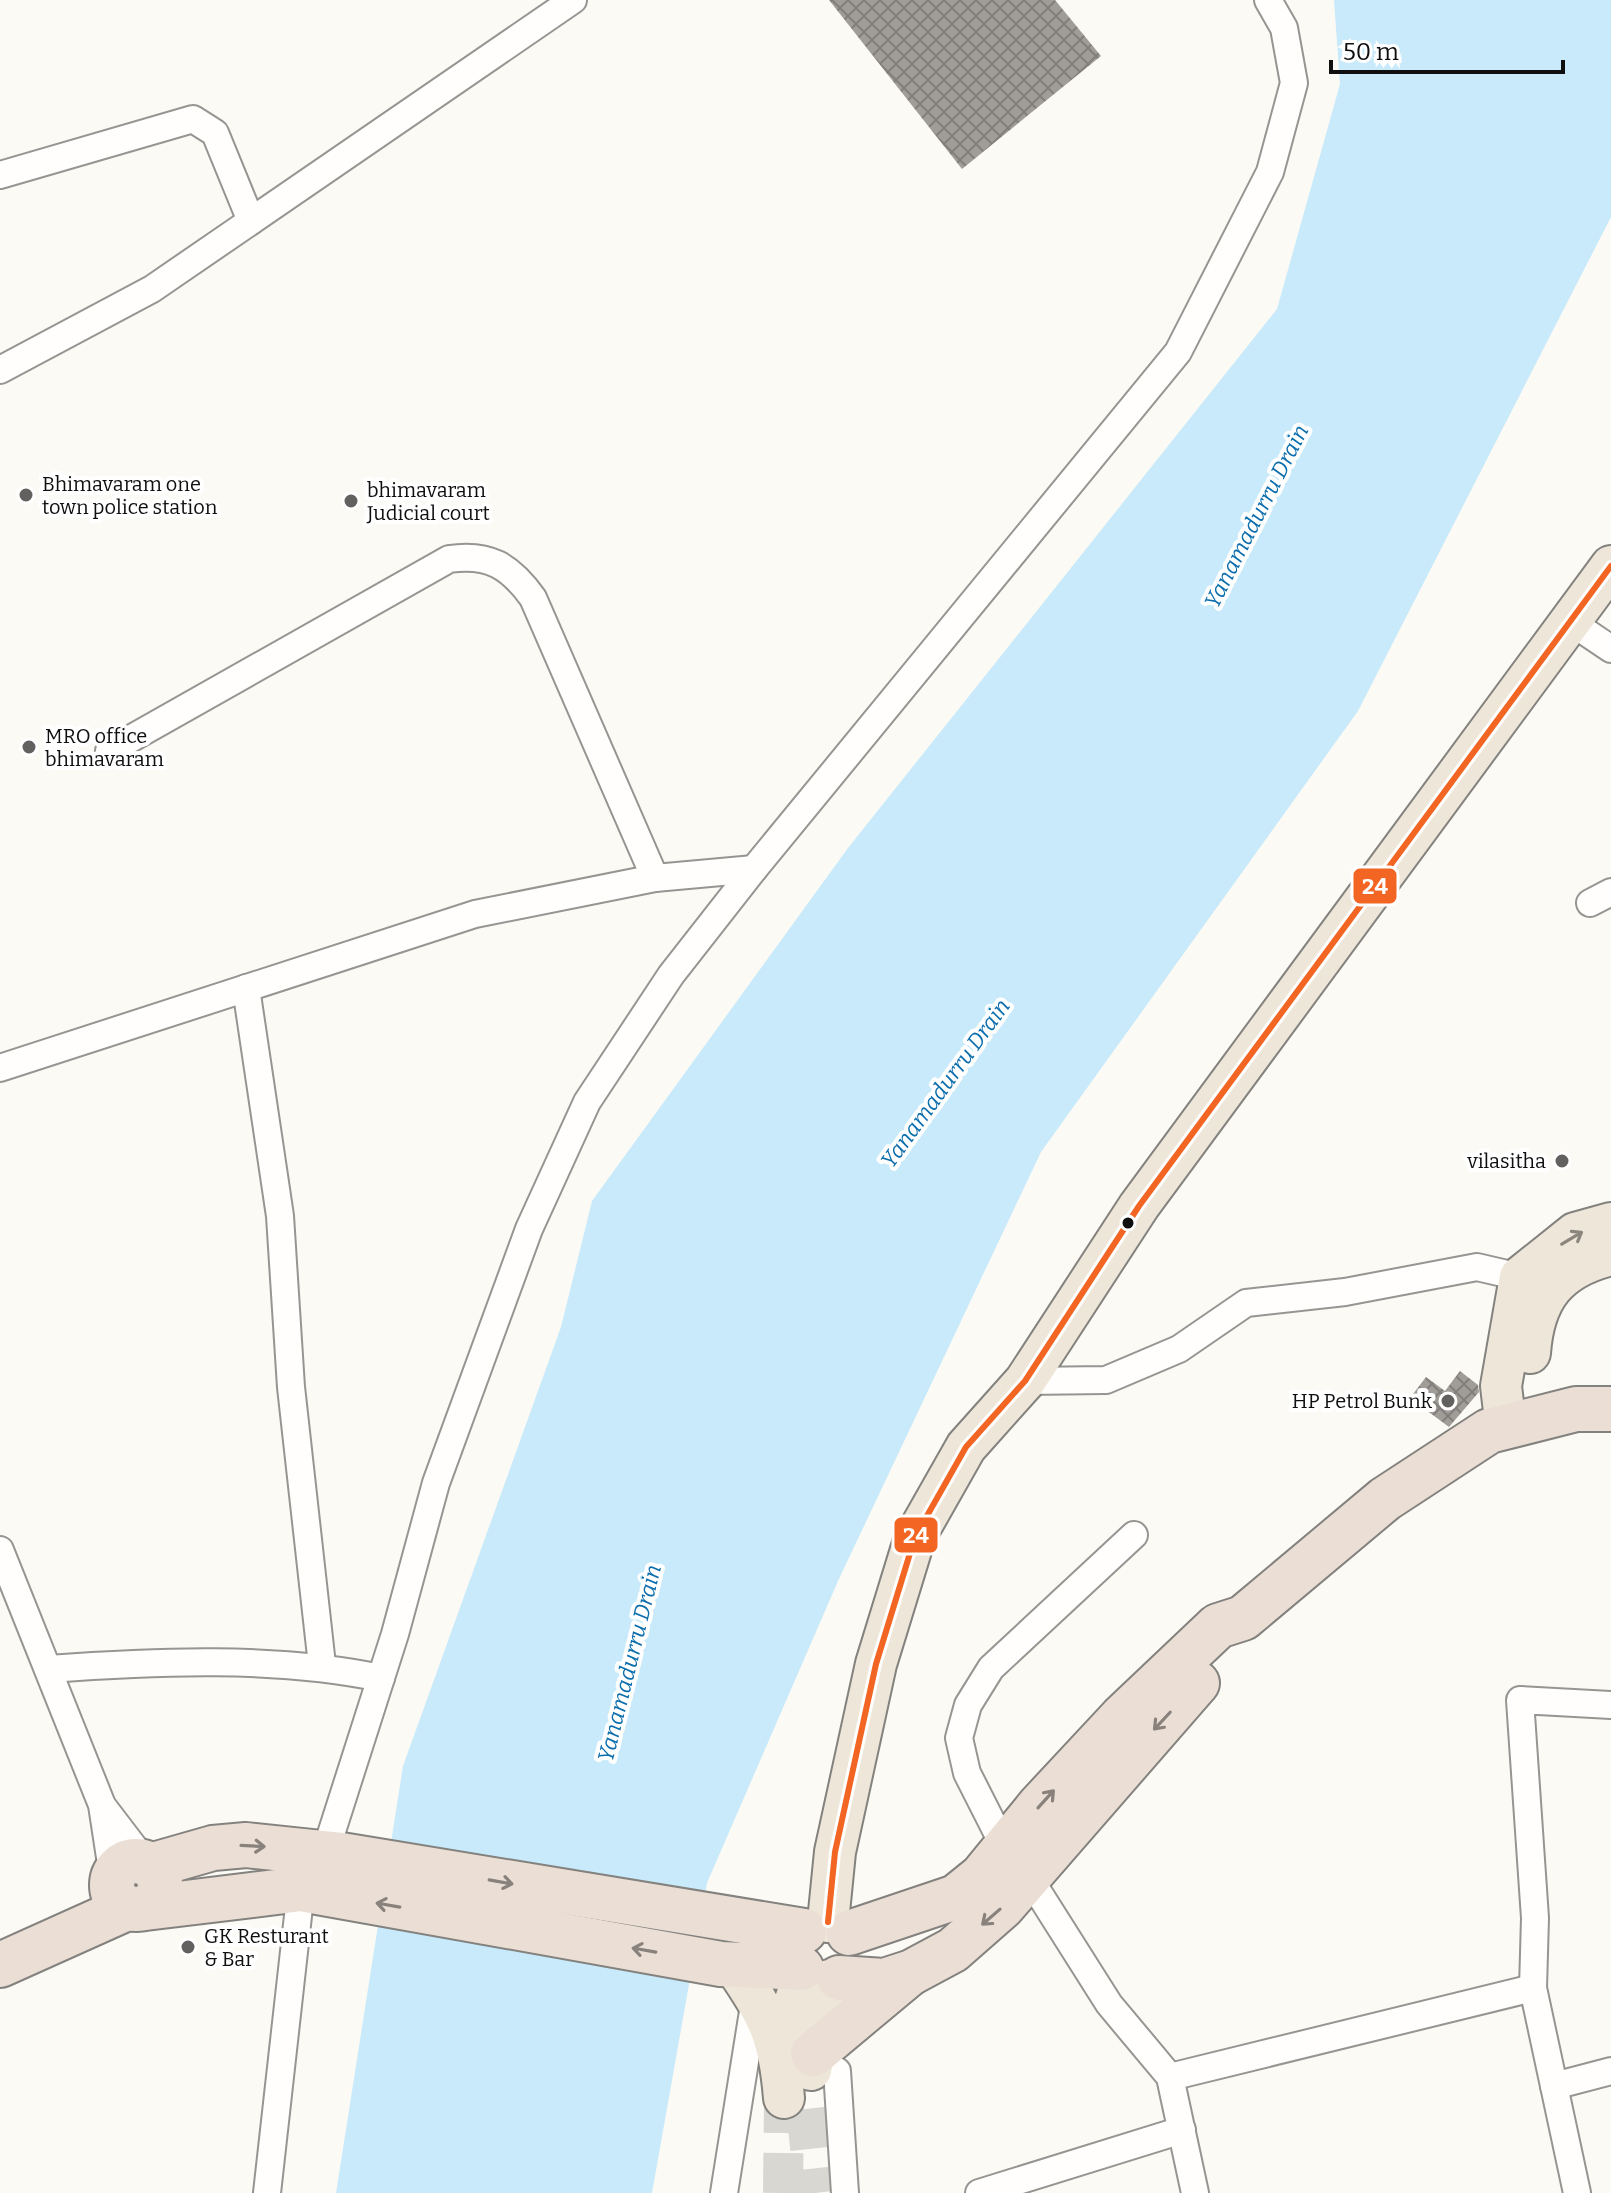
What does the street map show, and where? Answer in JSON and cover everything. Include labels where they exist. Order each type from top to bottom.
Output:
[{"type":"highway","points":[[0,1965],[53,1928],[141,1881],[213,1848],[246,1845],[325,1873],[736,1975],[822,1955],[956,1897],[982,1876],[1017,1862],[1152,1731],[1240,1636],[1243,1618],[1385,1499],[1489,1431],[1576,1409],[1611,1409]]},
{"type":"highway","points":[[796,2050],[912,1972],[953,1950],[1002,1907],[1017,1862]]},
{"type":"highway","points":[[141,1881],[200,1901],[325,1873],[726,1920],[884,1981],[912,1972]]},
{"type":"highway","points":[[0,1936],[53,1928]]},
{"type":"main road","points":[[795,2104],[796,2050],[822,1955],[835,1852],[876,1664],[915,1537],[966,1447],[1025,1381],[1148,1193],[1611,566]]},
{"type":"main road","points":[[1517,1425],[1501,1386],[1532,1287],[1575,1233],[1611,1223]]},
{"type":"main road","points":[[1532,1287],[1585,1261],[1611,1255]]},
{"type":"main road","points":[[736,1975],[796,2050]]},
{"type":"street","points":[[0,370],[152,289],[573,0]]},
{"type":"street","points":[[267,2193],[325,1873],[436,1483],[529,1229],[587,1102],[671,975],[754,869],[1178,352],[1270,172],[1294,83],[1284,28],[1268,0]]},
{"type":"street","points":[[0,175],[193,119],[215,133],[251,221]]},
{"type":"street","points":[[109,751],[449,559],[475,555],[518,577],[533,598],[655,878]]},
{"type":"street","points":[[1571,622],[1611,649]]},
{"type":"street","points":[[0,1068],[475,914],[655,878],[754,869]]},
{"type":"street","points":[[246,988],[280,1216],[291,1387],[322,1665]]},
{"type":"street","points":[[1025,1381],[1106,1380],[1179,1349],[1246,1303],[1345,1292],[1477,1267],[1532,1287]]},
{"type":"street","points":[[1134,1535],[991,1668],[968,1705],[959,1738],[967,1773],[1017,1862],[1109,2004],[1170,2077],[1195,2193]]},
{"type":"street","points":[[0,1550],[102,1805],[141,1881]]},
{"type":"street","points":[[48,1669],[115,1664],[322,1665],[381,1678]]},
{"type":"street","points":[[1577,2193],[1533,1988],[1535,1918],[1520,1700],[1611,1705]]},
{"type":"street","points":[[724,2193],[736,1975]]},
{"type":"street","points":[[1170,2077],[1533,1988]]},
{"type":"street","points":[[796,2050],[837,2071],[845,2193]]},
{"type":"street","points":[[1554,2086],[1611,2071]]},
{"type":"street","points":[[979,2193],[1182,2130]]},
{"type":"water","name":"Yanamadurru Drain","points":[[1334,0],[1611,0],[1611,217],[1358,711],[1041,1152],[838,1581],[707,1883],[652,2193],[336,2193],[403,1766],[561,1327],[592,1201],[848,848],[1277,309],[1340,84]]},
{"type":"building","points":[[829,0],[1055,0],[1101,56],[962,169]]},
{"type":"building","points":[[1460,1371],[1478,1385],[1479,1392],[1449,1427],[1410,1398],[1426,1377],[1445,1391]]},
{"type":"tunnel","points":[[783,2193],[784,2098]]},
{"type":"tunnel","points":[[806,2109],[815,2193]]},
{"type":"transit line","name":"24","points":[[828,1922],[835,1852],[876,1664],[915,1537],[966,1447],[1025,1381],[1139,1206],[1611,566]]},
{"type":"place","name":"Bhimavaram one town police station","points":[[26,495]]},
{"type":"place","name":"bhimavaram Judicial court","points":[[351,501]]},
{"type":"place","name":"MRO office bhimavaram","points":[[29,747]]},
{"type":"place","name":"vilasitha","points":[[1562,1161]]},
{"type":"place","name":"HP Petrol Bunk","points":[[1448,1401]]},
{"type":"place","name":"GK Resturant & Bar","points":[[188,1947]]}]
